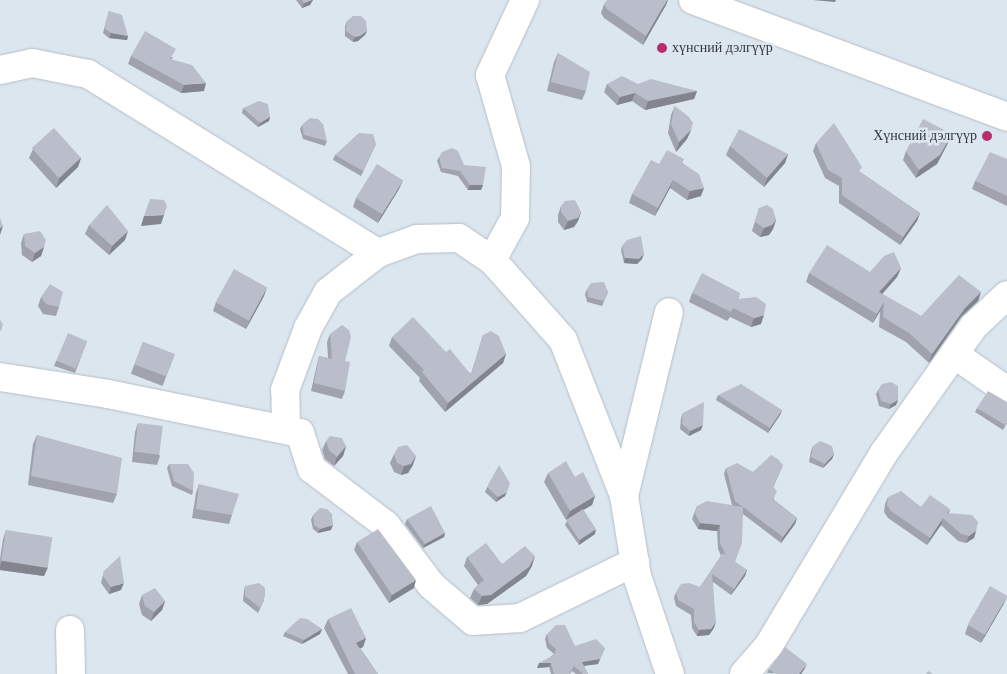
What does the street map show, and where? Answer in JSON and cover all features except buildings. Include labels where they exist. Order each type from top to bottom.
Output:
[{"type":"street","points":[[492,260],[515,218],[516,166],[490,75],[525,0]]},
{"type":"street","points":[[693,0],[1007,117]]},
{"type":"street","points":[[0,70],[32,63],[88,74],[378,253]]},
{"type":"street","points":[[286,429],[285,390],[308,328],[328,292],[378,253],[417,238],[460,238],[492,260],[563,340],[624,496],[634,562],[670,674]]},
{"type":"street","points":[[744,674],[768,645],[884,453],[974,326],[1007,294]]},
{"type":"street","points":[[624,496],[669,312]]},
{"type":"street","points":[[954,354],[1007,391]]},
{"type":"street","points":[[0,377],[108,394],[300,433],[312,469],[386,525],[431,585],[473,621],[520,618],[634,562]]},
{"type":"street","points":[[70,630],[71,674]]},
{"type":"place","name":"хүнсний дэлгүүр","points":[[662,48]]},
{"type":"place","name":"Хүнсний дэлгүүр","points":[[987,136]]}]
